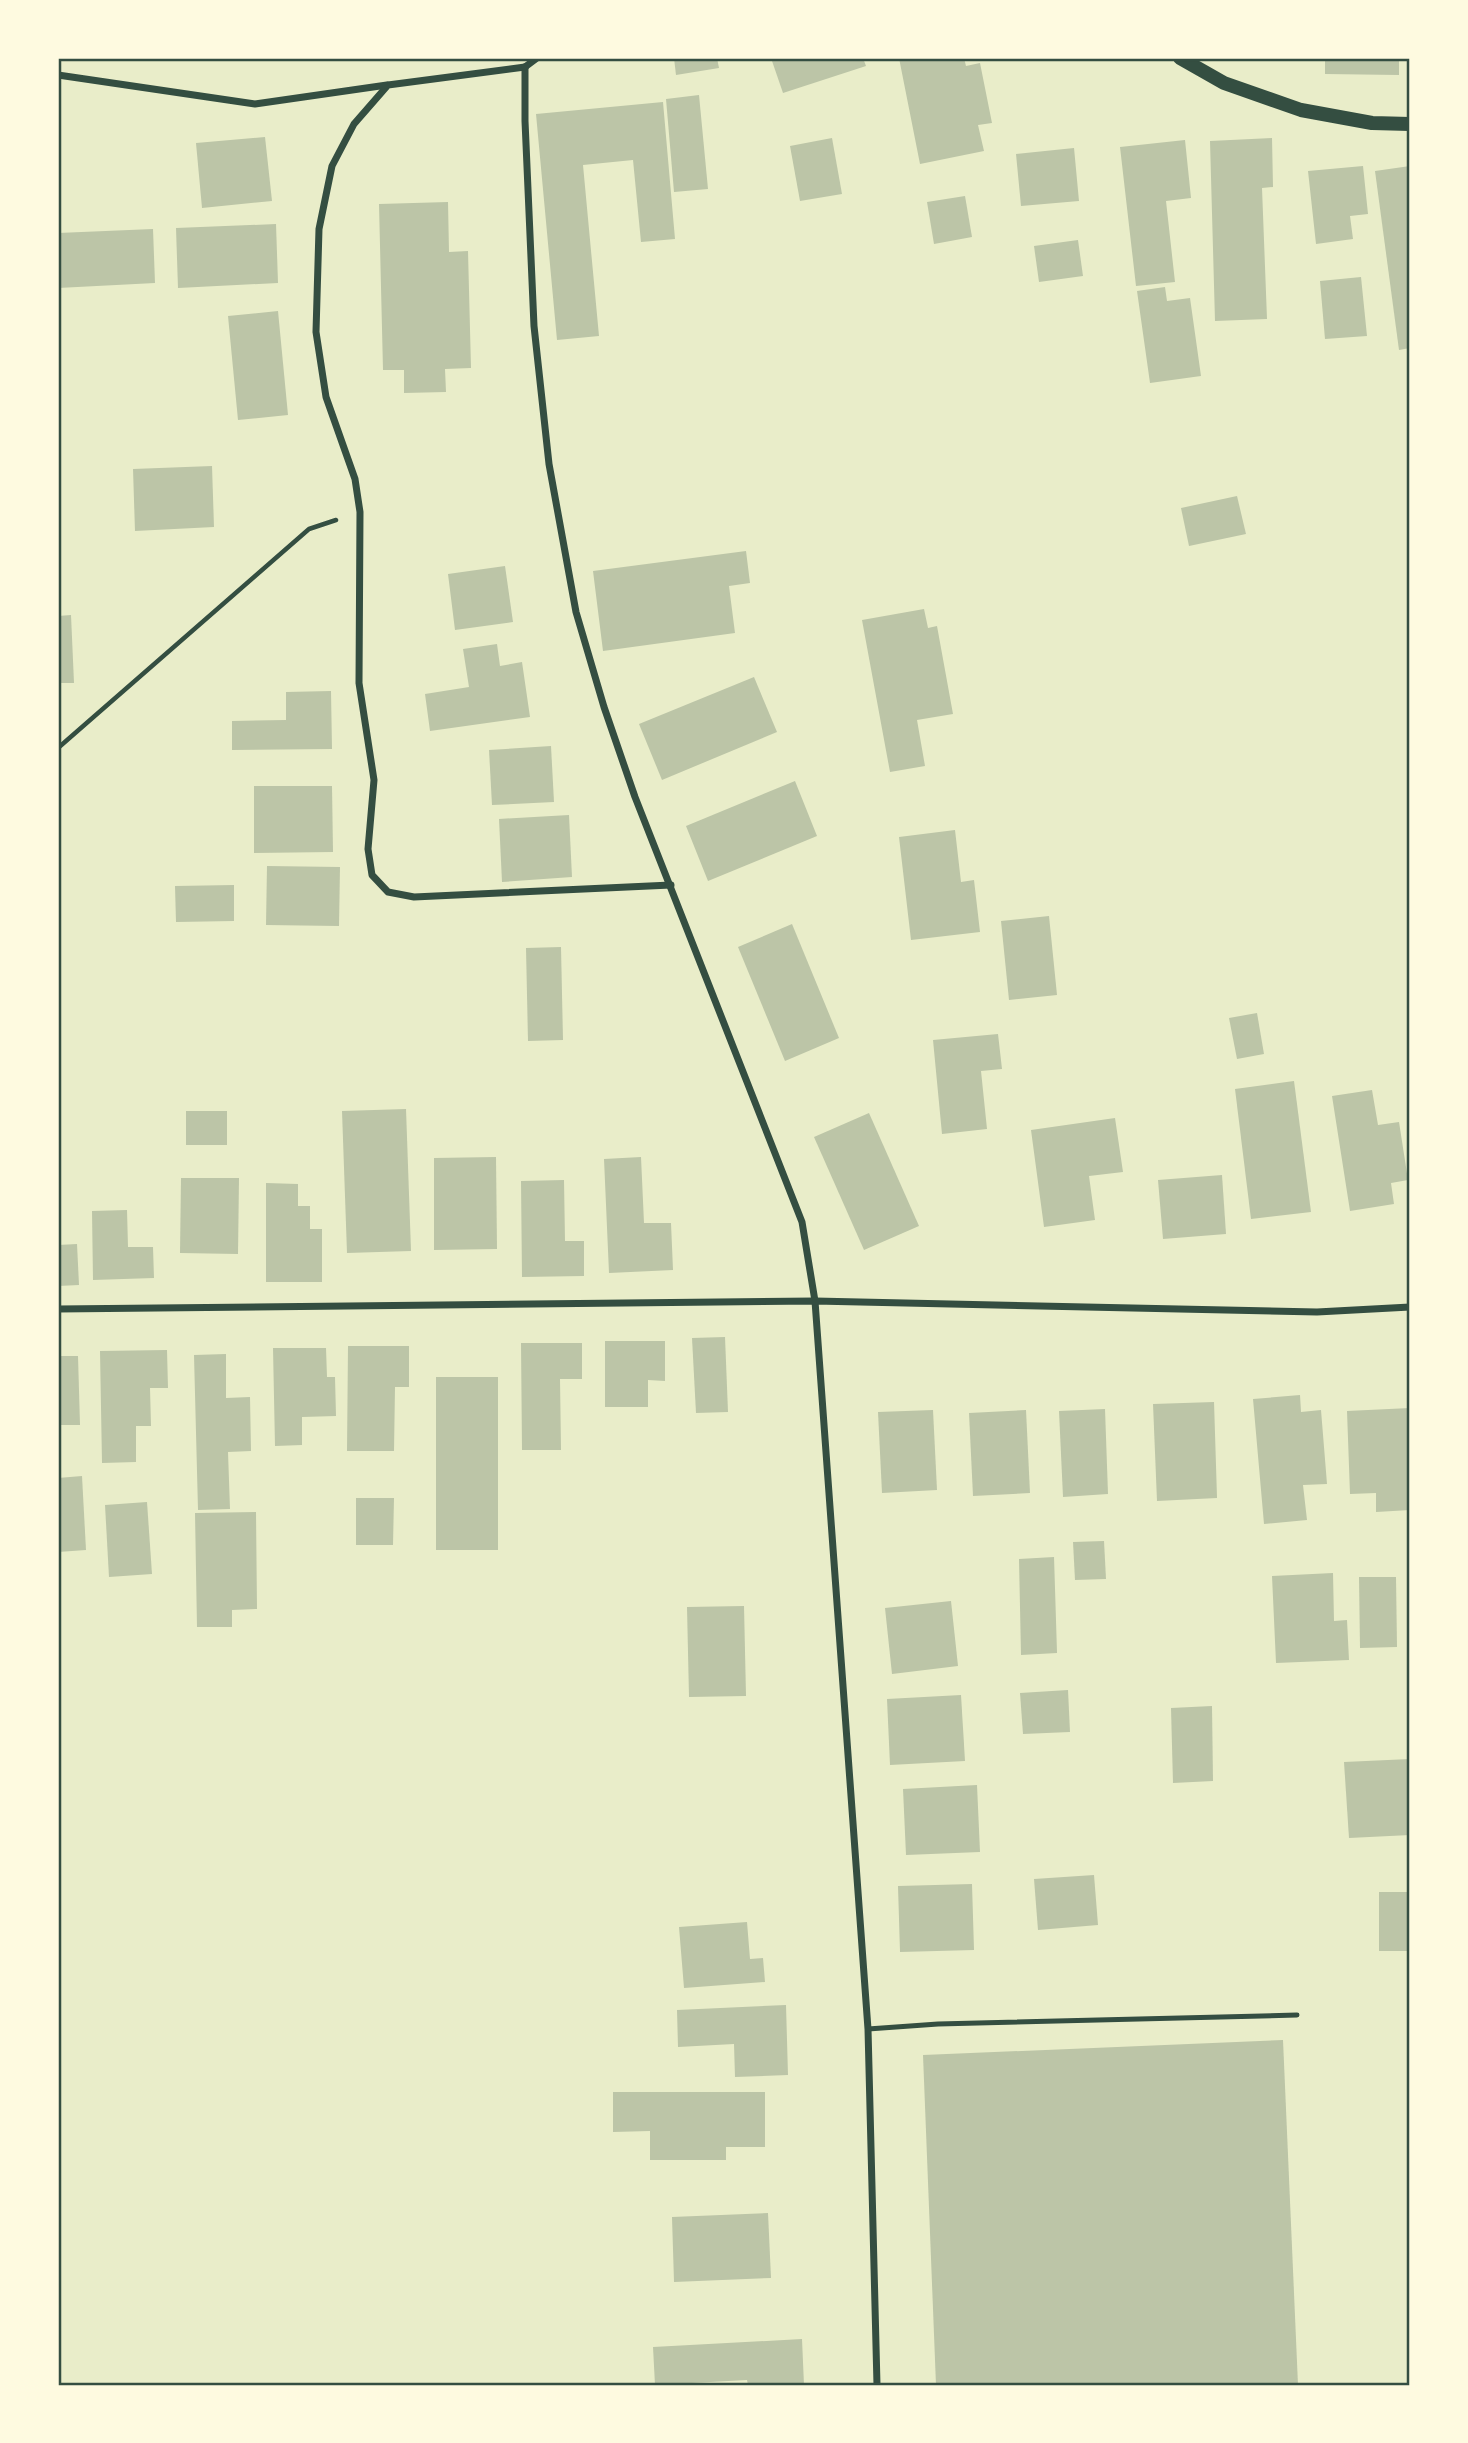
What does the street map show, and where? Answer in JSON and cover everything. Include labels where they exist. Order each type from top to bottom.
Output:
[{"type":"main road","points":[[1180,58],[1224,83],[1301,110],[1372,123],[1410,124]]},
{"type":"street","points":[[58,75],[198,98],[255,104],[525,67],[537,58]]},
{"type":"street","points":[[525,67],[524,121],[534,326],[549,464],[576,611],[600,695],[635,797],[802,1222],[815,1301],[867,2029],[877,2385]]},
{"type":"street","points":[[388,85],[354,124],[332,166],[319,229],[316,332],[326,397],[355,480],[360,512],[359,683],[374,780],[368,849],[372,875],[388,892],[414,897],[671,885]]},
{"type":"street","points":[[58,1309],[815,1301],[1317,1312],[1410,1307]]},
{"type":"lane","points":[[867,2029],[938,2024],[1297,2015]]},
{"type":"path","points":[[58,748],[309,529],[360,512]]},
{"type":"building","points":[[674,58],[717,58],[719,68],[676,75]]},
{"type":"building","points":[[771,58],[863,58],[866,66],[783,93]]},
{"type":"building","points":[[899,58],[964,58],[966,66],[980,63],[992,123],[978,125],[984,151],[920,164]]},
{"type":"building","points":[[1325,58],[1399,58],[1399,75],[1325,74]]},
{"type":"building","points":[[699,95],[708,189],[674,192],[666,99]]},
{"type":"building","points":[[663,102],[675,239],[641,242],[633,160],[583,165],[599,336],[557,340],[536,114]]},
{"type":"building","points":[[265,137],[272,201],[202,208],[196,143]]},
{"type":"building","points":[[832,138],[842,194],[800,201],[790,146]]},
{"type":"building","points":[[1272,138],[1273,187],[1262,188],[1267,319],[1215,321],[1210,141]]},
{"type":"building","points":[[1185,140],[1191,198],[1166,201],[1175,282],[1136,286],[1120,147]]},
{"type":"building","points":[[1074,148],[1079,201],[1021,206],[1016,154]]},
{"type":"building","points":[[1363,166],[1368,214],[1350,216],[1353,239],[1316,244],[1308,171]]},
{"type":"building","points":[[1410,166],[1410,348],[1399,350],[1375,171]]},
{"type":"building","points":[[965,196],[972,237],[934,244],[927,202]]},
{"type":"building","points":[[448,202],[449,252],[468,251],[471,368],[445,369],[446,392],[404,393],[404,370],[383,370],[379,204]]},
{"type":"building","points":[[276,224],[278,283],[178,288],[176,228]]},
{"type":"building","points":[[153,229],[155,283],[58,288],[58,233]]},
{"type":"building","points":[[1078,240],[1083,276],[1039,282],[1034,246]]},
{"type":"building","points":[[1361,277],[1367,336],[1325,339],[1320,281]]},
{"type":"building","points":[[1165,287],[1167,301],[1190,298],[1201,376],[1150,383],[1137,291]]},
{"type":"building","points":[[278,311],[288,415],[238,420],[228,316]]},
{"type":"building","points":[[212,466],[214,527],[135,531],[133,469]]},
{"type":"building","points":[[1237,496],[1246,534],[1189,546],[1181,508]]},
{"type":"building","points":[[746,551],[750,583],[729,586],[735,633],[603,651],[593,571]]},
{"type":"building","points":[[505,566],[513,622],[455,630],[448,574]]},
{"type":"building","points":[[924,609],[928,628],[937,626],[953,714],[917,720],[925,766],[890,772],[862,620]]},
{"type":"building","points":[[71,615],[74,683],[58,683],[58,616]]},
{"type":"building","points":[[497,644],[500,666],[522,662],[530,717],[430,731],[425,694],[469,687],[463,649]]},
{"type":"building","points":[[754,677],[777,732],[662,780],[639,724]]},
{"type":"building","points":[[331,691],[332,749],[232,750],[232,721],[286,720],[286,692]]},
{"type":"building","points":[[551,746],[554,802],[492,805],[489,750]]},
{"type":"building","points":[[795,781],[817,836],[708,881],[686,826]]},
{"type":"building","points":[[254,786],[332,786],[333,852],[254,853]]},
{"type":"building","points":[[569,815],[572,877],[502,882],[499,819]]},
{"type":"building","points":[[955,830],[961,882],[974,880],[980,932],[911,940],[899,837]]},
{"type":"building","points":[[267,866],[340,867],[339,926],[266,925]]},
{"type":"building","points":[[234,885],[234,921],[176,922],[175,886]]},
{"type":"building","points":[[1049,916],[1057,995],[1009,1000],[1001,921]]},
{"type":"building","points":[[792,924],[839,1038],[785,1061],[738,947]]},
{"type":"building","points":[[561,947],[563,1040],[528,1041],[526,948]]},
{"type":"building","points":[[1257,1013],[1264,1054],[1237,1059],[1229,1018]]},
{"type":"building","points":[[998,1034],[1002,1069],[981,1071],[987,1129],[942,1134],[933,1040]]},
{"type":"building","points":[[1294,1081],[1311,1212],[1251,1219],[1235,1089]]},
{"type":"building","points":[[1372,1090],[1378,1125],[1399,1122],[1408,1180],[1391,1183],[1394,1204],[1350,1211],[1332,1096]]},
{"type":"building","points":[[406,1109],[411,1251],[347,1253],[342,1111]]},
{"type":"building","points":[[186,1111],[227,1111],[227,1145],[186,1145]]},
{"type":"building","points":[[869,1113],[919,1226],[864,1250],[814,1137]]},
{"type":"building","points":[[1115,1118],[1123,1172],[1089,1176],[1095,1220],[1044,1227],[1031,1130]]},
{"type":"building","points":[[496,1157],[497,1249],[434,1250],[434,1158]]},
{"type":"building","points":[[641,1157],[644,1223],[671,1223],[673,1270],[609,1273],[604,1159]]},
{"type":"building","points":[[1222,1175],[1226,1234],[1163,1239],[1158,1180]]},
{"type":"building","points":[[181,1178],[239,1178],[238,1254],[180,1253]]},
{"type":"building","points":[[564,1180],[565,1241],[584,1241],[584,1276],[522,1277],[521,1181]]},
{"type":"building","points":[[266,1183],[298,1184],[298,1206],[310,1206],[310,1229],[322,1229],[322,1282],[266,1282]]},
{"type":"building","points":[[127,1210],[128,1247],[153,1247],[154,1278],[93,1280],[92,1211]]},
{"type":"building","points":[[77,1244],[79,1285],[58,1286],[58,1245]]},
{"type":"building","points":[[725,1337],[728,1412],[696,1413],[692,1338]]},
{"type":"building","points":[[605,1341],[665,1341],[665,1381],[648,1380],[648,1407],[605,1407]]},
{"type":"building","points":[[521,1343],[582,1343],[582,1379],[560,1379],[561,1450],[522,1450]]},
{"type":"building","points":[[348,1346],[409,1346],[409,1387],[395,1387],[394,1451],[347,1451]]},
{"type":"building","points":[[273,1348],[326,1348],[327,1377],[335,1377],[336,1416],[302,1417],[302,1445],[275,1446]]},
{"type":"building","points":[[167,1350],[168,1388],[150,1388],[151,1426],[136,1426],[136,1462],[102,1463],[100,1351]]},
{"type":"building","points":[[226,1354],[226,1398],[250,1397],[251,1451],[228,1452],[230,1509],[198,1510],[194,1355]]},
{"type":"building","points":[[58,1356],[78,1356],[80,1425],[58,1425]]},
{"type":"building","points":[[436,1377],[498,1377],[498,1550],[436,1550]]},
{"type":"building","points":[[1300,1395],[1301,1412],[1321,1410],[1327,1484],[1303,1485],[1307,1520],[1264,1524],[1253,1399]]},
{"type":"building","points":[[1214,1402],[1217,1498],[1157,1501],[1153,1404]]},
{"type":"building","points":[[1410,1408],[1410,1510],[1376,1512],[1376,1493],[1350,1494],[1347,1411]]},
{"type":"building","points":[[1105,1409],[1108,1494],[1063,1497],[1059,1411]]},
{"type":"building","points":[[933,1410],[937,1490],[882,1493],[878,1412]]},
{"type":"building","points":[[1026,1410],[1030,1493],[973,1496],[969,1413]]},
{"type":"building","points":[[82,1476],[86,1550],[58,1552],[58,1478]]},
{"type":"building","points":[[356,1498],[394,1498],[393,1545],[356,1545]]},
{"type":"building","points":[[147,1502],[152,1574],[109,1577],[105,1505]]},
{"type":"building","points":[[256,1512],[257,1609],[232,1610],[232,1627],[197,1627],[195,1513]]},
{"type":"building","points":[[1104,1541],[1106,1579],[1075,1580],[1073,1542]]},
{"type":"building","points":[[1054,1557],[1057,1653],[1021,1655],[1019,1559]]},
{"type":"building","points":[[1333,1573],[1334,1621],[1347,1620],[1349,1660],[1276,1663],[1272,1576]]},
{"type":"building","points":[[1359,1577],[1396,1577],[1397,1647],[1360,1648]]},
{"type":"building","points":[[951,1601],[958,1666],[892,1674],[885,1608]]},
{"type":"building","points":[[744,1606],[746,1696],[689,1697],[687,1607]]},
{"type":"building","points":[[1068,1690],[1070,1732],[1023,1734],[1020,1693]]},
{"type":"building","points":[[961,1695],[965,1761],[890,1765],[887,1699]]},
{"type":"building","points":[[1212,1706],[1213,1781],[1173,1783],[1171,1708]]},
{"type":"building","points":[[1410,1759],[1410,1835],[1349,1838],[1344,1762]]},
{"type":"building","points":[[977,1785],[980,1852],[906,1855],[903,1789]]},
{"type":"building","points":[[1094,1875],[1098,1925],[1038,1930],[1034,1879]]},
{"type":"building","points":[[972,1884],[974,1950],[900,1952],[898,1886]]},
{"type":"building","points":[[1379,1892],[1410,1892],[1410,1951],[1379,1951]]},
{"type":"building","points":[[747,1922],[750,1959],[763,1958],[765,1982],[684,1988],[679,1927]]},
{"type":"building","points":[[786,2005],[788,2075],[735,2077],[734,2044],[678,2047],[677,2010]]},
{"type":"building","points":[[1283,2040],[1298,2385],[936,2385],[923,2055]]},
{"type":"building","points":[[613,2092],[765,2092],[765,2147],[726,2147],[726,2160],[650,2160],[650,2131],[613,2132]]},
{"type":"building","points":[[768,2213],[771,2278],[674,2282],[672,2217]]},
{"type":"building","points":[[802,2339],[804,2385],[748,2385],[747,2380],[655,2385],[653,2347]]}]
